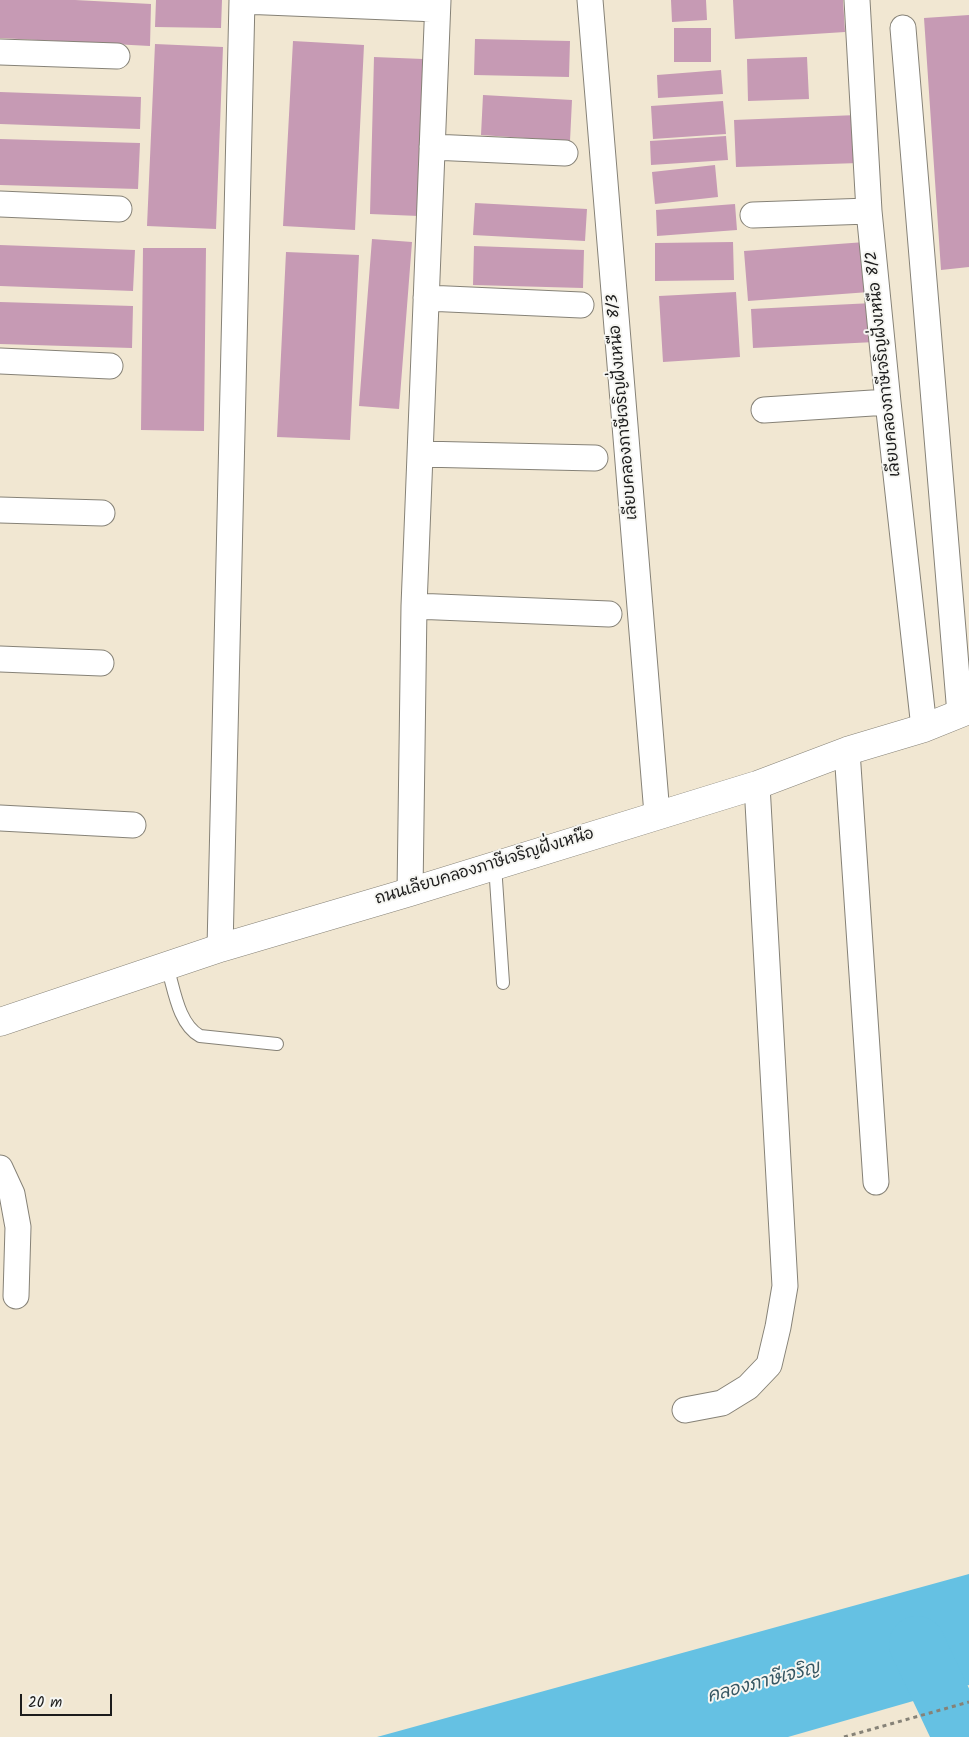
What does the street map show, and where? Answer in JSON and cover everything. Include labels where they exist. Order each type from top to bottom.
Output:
[{"type":"main road","name":"ถนนเลียบคลองภาษีเจริญฝั่งเหนือ","points":[[0,1022],[220,948],[410,892],[657,814],[757,785],[847,751],[924,728],[964,712]]},
{"type":"street","name":"เลียบคลองภาษีเจริญฝั่งเหนือ 8/3","points":[[590,0],[657,814]]},
{"type":"street","name":"เลียบคลองภาษีเจริญฝั่งเหนือ 8/2","points":[[857,0],[869,212],[924,728]]},
{"type":"street","points":[[220,948],[242,1],[438,5],[414,606],[410,892]]},
{"type":"street","points":[[903,28],[964,712]]},
{"type":"street","points":[[0,52],[117,56]]},
{"type":"street","points":[[432,148],[565,153]]},
{"type":"street","points":[[0,204],[119,209]]},
{"type":"street","points":[[753,215],[869,212]]},
{"type":"street","points":[[426,298],[581,305]]},
{"type":"street","points":[[0,362],[110,366]]},
{"type":"street","points":[[764,410],[888,402]]},
{"type":"street","points":[[420,454],[595,458]]},
{"type":"street","points":[[0,510],[102,513]]},
{"type":"street","points":[[414,606],[609,614]]},
{"type":"street","points":[[0,659],[101,663]]},
{"type":"street","points":[[847,751],[876,1182]]},
{"type":"street","points":[[685,1410],[722,1403],[748,1386],[769,1365],[785,1286],[757,785]]},
{"type":"street","points":[[0,818],[133,825]]},
{"type":"street","points":[[0,1168],[6,1196],[18,1227],[16,1296]]},
{"type":"lane","points":[[496,865],[503,983]]},
{"type":"lane","points":[[167,966],[183,1020],[192,1032],[200,1036],[277,1044]]},
{"type":"path","points":[[844,1737],[969,1702]]},
{"type":"water","name":"คลองภาษีเจริญ","points":[[969,1574],[969,1685],[788,1737],[377,1737]]},
{"type":"building","points":[[0,0],[75,0],[151,4],[150,46],[0,38]]},
{"type":"building","points":[[156,0],[222,0],[221,28],[155,27]]},
{"type":"building","points":[[671,0],[706,0],[707,20],[672,22]]},
{"type":"building","points":[[733,0],[843,0],[845,32],[735,39]]},
{"type":"building","points":[[969,15],[969,267],[941,270],[924,18]]},
{"type":"building","points":[[674,28],[711,28],[711,62],[674,62]]},
{"type":"building","points":[[475,39],[570,41],[569,77],[474,75]]},
{"type":"building","points":[[293,41],[364,45],[355,230],[283,226]]},
{"type":"building","points":[[155,44],[223,47],[216,229],[147,226]]},
{"type":"building","points":[[374,57],[423,59],[419,216],[370,214]]},
{"type":"building","points":[[807,57],[809,99],[748,101],[747,59]]},
{"type":"building","points":[[721,70],[723,94],[658,98],[657,75]]},
{"type":"building","points":[[0,92],[141,97],[140,129],[0,124]]},
{"type":"building","points":[[483,95],[572,100],[570,141],[481,135]]},
{"type":"building","points":[[723,101],[726,134],[653,139],[651,106]]},
{"type":"building","points":[[857,115],[859,163],[736,167],[734,120]]},
{"type":"building","points":[[726,136],[728,160],[651,165],[650,141]]},
{"type":"building","points":[[0,139],[140,143],[138,189],[0,185]]},
{"type":"building","points":[[715,165],[718,197],[655,204],[652,172]]},
{"type":"building","points":[[475,203],[587,209],[585,241],[473,235]]},
{"type":"building","points":[[735,204],[737,230],[657,236],[656,210]]},
{"type":"building","points":[[372,239],[412,242],[399,409],[359,406]]},
{"type":"building","points":[[733,242],[734,280],[655,281],[655,243]]},
{"type":"building","points":[[865,242],[869,292],[748,301],[744,251]]},
{"type":"building","points":[[0,245],[135,250],[133,291],[0,286]]},
{"type":"building","points":[[474,246],[584,250],[583,288],[473,285]]},
{"type":"building","points":[[143,248],[206,248],[204,431],[141,430]]},
{"type":"building","points":[[286,252],[359,255],[350,440],[277,437]]},
{"type":"building","points":[[736,292],[740,357],[663,362],[659,296]]},
{"type":"building","points":[[0,302],[133,306],[132,348],[0,344]]},
{"type":"building","points":[[873,303],[875,342],[753,348],[751,309]]},
{"type":"waterway","points":[[917,1644],[961,1737]]}]
